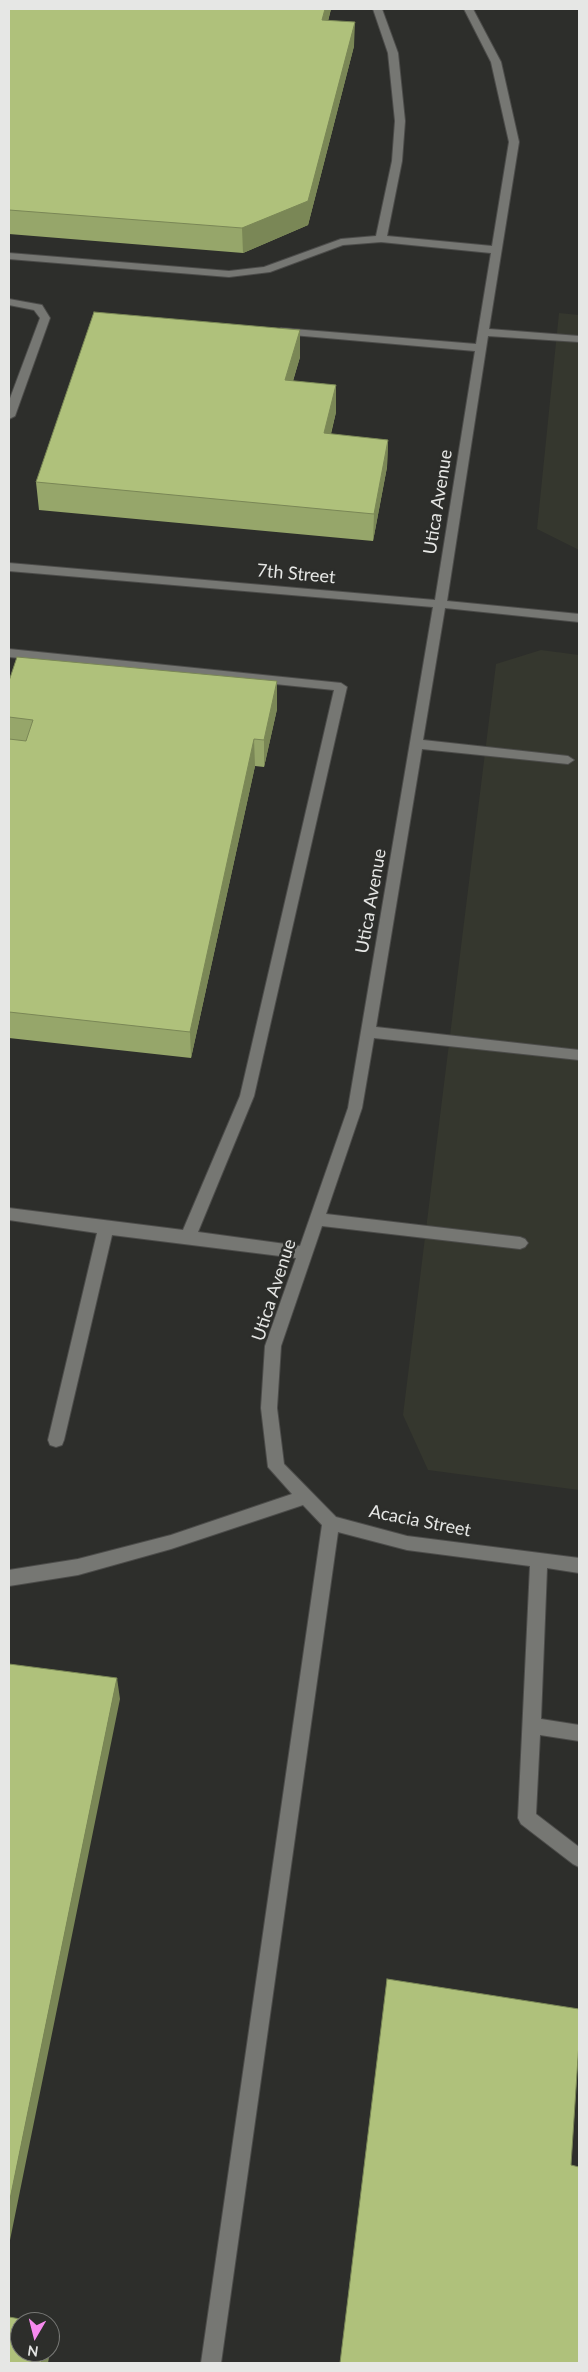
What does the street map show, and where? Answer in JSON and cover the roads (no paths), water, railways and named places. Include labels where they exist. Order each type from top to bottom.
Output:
[{"type":"street","points":[[377,9],[393,53],[400,121],[397,162],[381,240]]},
{"type":"street","name":"Utica Avenue","points":[[305,1497],[276,1467],[269,1408],[273,1346],[355,1108],[417,744],[514,142],[496,62],[469,9]]},
{"type":"street","points":[[9,256],[230,274],[266,270],[341,242],[381,240],[496,250]]},
{"type":"street","points":[[9,302],[38,307],[45,318],[9,416]]},
{"type":"street","points":[[268,330],[481,348]]},
{"type":"street","points":[[484,332],[579,338]]},
{"type":"street","name":"7th Street","points":[[9,566],[579,618]]},
{"type":"street","points":[[9,653],[341,687],[247,1096],[188,1237]]},
{"type":"street","points":[[417,744],[568,760]]},
{"type":"street","points":[[368,1032],[579,1055]]},
{"type":"street","points":[[9,1214],[305,1253]]},
{"type":"street","points":[[317,1219],[520,1243]]},
{"type":"street","points":[[56,1440],[106,1228]]},
{"type":"street","points":[[9,1578],[78,1567],[172,1542],[305,1497],[331,1523],[210,2363]]},
{"type":"street","name":"Acacia Street","points":[[331,1523],[407,1543],[579,1565]]},
{"type":"street","points":[[539,1560],[527,1818],[579,1858]]},
{"type":"street","points":[[532,1726],[579,1733]]}]
